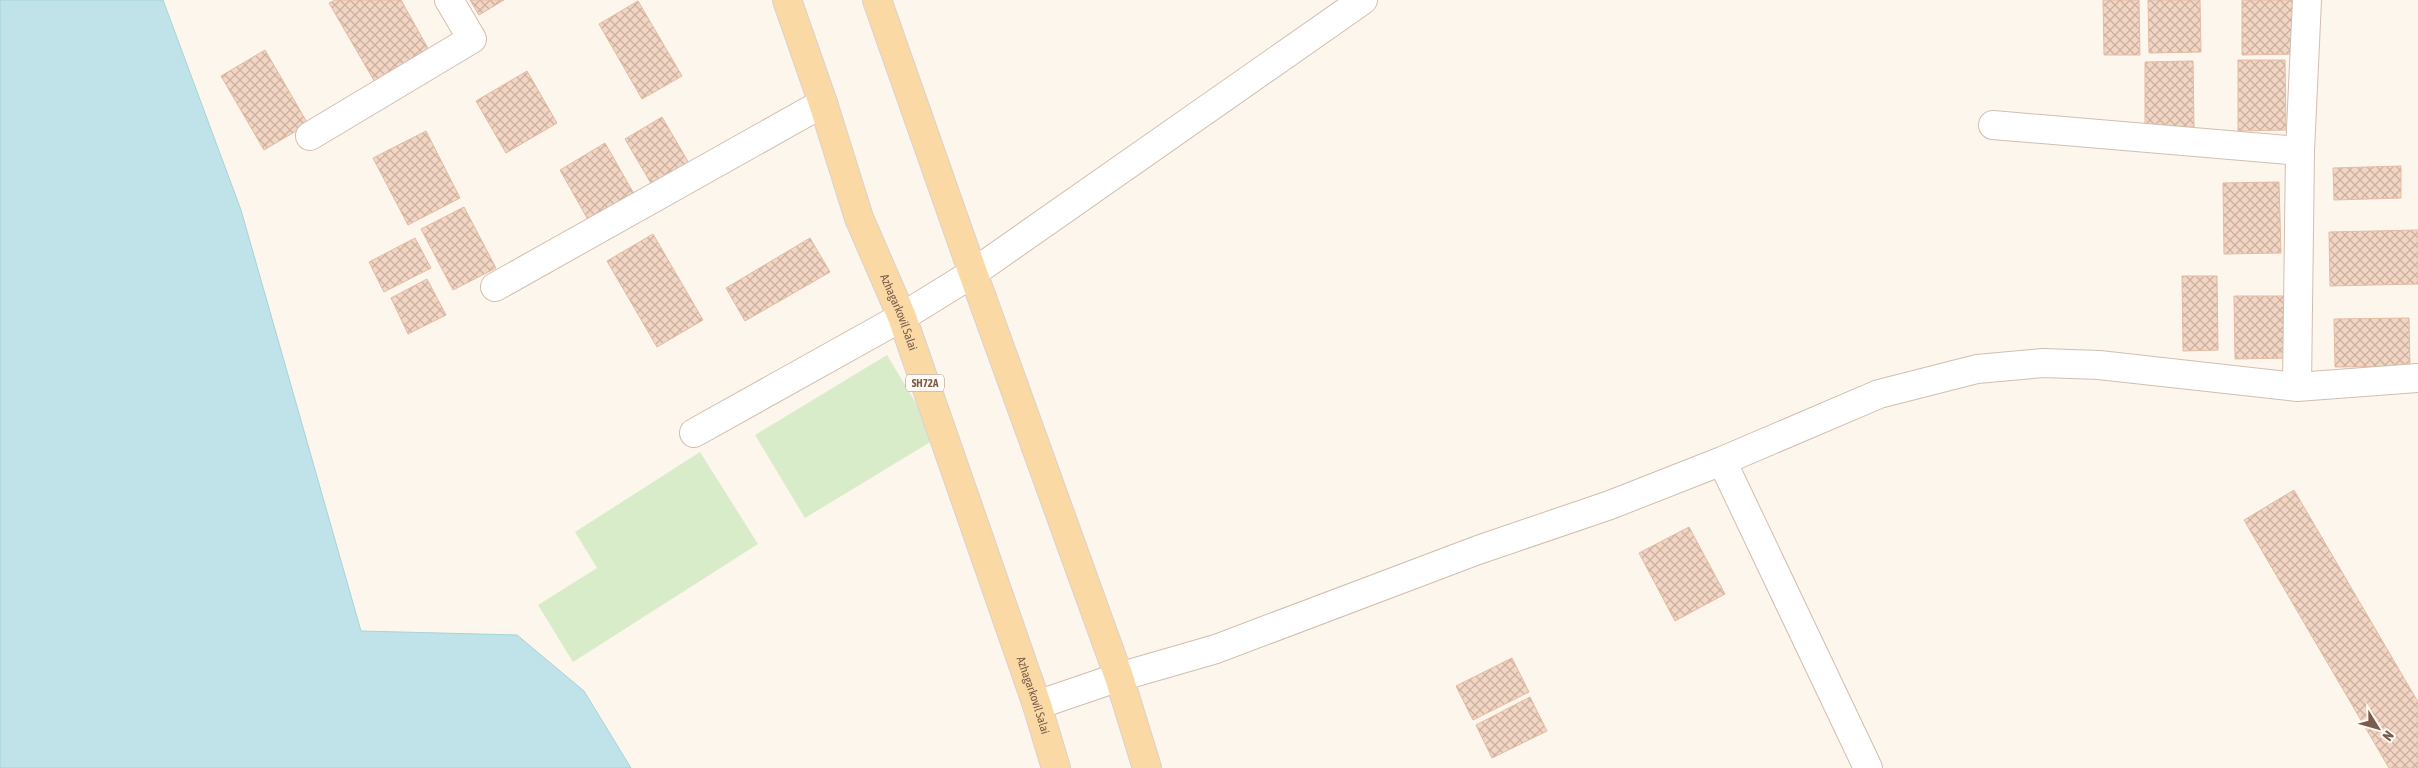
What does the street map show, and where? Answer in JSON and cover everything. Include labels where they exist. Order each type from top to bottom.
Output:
[{"type":"main road","name":"Azhagarkovil Salai","points":[[786,0],[823,103],[859,218],[902,317],[1037,705],[1056,768]]},
{"type":"main road","points":[[877,0],[1119,677],[1148,768]]},
{"type":"street","points":[[310,136],[472,40],[449,0]]},
{"type":"street","points":[[694,433],[902,317],[973,273],[1363,0]]},
{"type":"street","points":[[2297,387],[2300,151],[2307,0]]},
{"type":"street","points":[[495,287],[823,103]]},
{"type":"street","points":[[1993,125],[2300,151]]},
{"type":"street","points":[[1037,705],[1119,677],[1216,649],[1478,550],[1610,505],[1722,461],[1879,394],[1978,369],[2043,363],[2099,365],[2297,387],[2418,378]]},
{"type":"street","points":[[1722,461],[1868,768]]},
{"type":"green space","points":[[887,355],[937,438],[805,518],[755,435]]},
{"type":"green space","points":[[700,452],[758,544],[573,662],[538,605],[597,568],[575,532]]},
{"type":"water","points":[[0,0],[163,0],[241,210],[361,631],[517,635],[584,691],[631,768],[0,768]]},
{"type":"building","points":[[335,0],[401,0],[430,52],[376,84],[329,3]]},
{"type":"building","points":[[470,0],[504,0],[479,15]]},
{"type":"building","points":[[2103,0],[2139,0],[2140,55],[2104,55]]},
{"type":"building","points":[[2148,0],[2200,0],[2201,52],[2149,53]]},
{"type":"building","points":[[2242,0],[2295,0],[2295,54],[2242,55]]},
{"type":"building","points":[[638,1],[682,76],[642,99],[599,24]]},
{"type":"building","points":[[265,50],[308,124],[264,150],[221,76]]},
{"type":"building","points":[[2238,60],[2285,60],[2286,130],[2238,131]]},
{"type":"building","points":[[2193,61],[2194,127],[2145,127],[2145,62]]},
{"type":"building","points":[[527,71],[557,123],[506,153],[476,101]]},
{"type":"building","points":[[662,117],[693,170],[656,192],[625,139]]},
{"type":"building","points":[[426,131],[460,198],[408,225],[373,158]]},
{"type":"building","points":[[605,143],[637,199],[591,225],[560,170]]},
{"type":"building","points":[[2401,166],[2401,198],[2334,200],[2333,168]]},
{"type":"building","points":[[2279,182],[2281,253],[2224,254],[2223,183]]},
{"type":"building","points":[[464,207],[496,268],[453,290],[421,229]]},
{"type":"building","points":[[2418,230],[2418,284],[2330,286],[2329,232]]},
{"type":"building","points":[[653,234],[703,320],[657,347],[607,261]]},
{"type":"building","points":[[415,238],[431,268],[384,292],[369,262]]},
{"type":"building","points":[[810,238],[830,272],[745,321],[726,288]]},
{"type":"building","points":[[2182,276],[2217,276],[2218,350],[2183,351]]},
{"type":"building","points":[[427,279],[446,315],[408,334],[391,298]]},
{"type":"building","points":[[2234,296],[2291,296],[2291,358],[2235,359]]},
{"type":"building","points":[[2409,318],[2410,366],[2335,367],[2334,319]]},
{"type":"building","points":[[2294,490],[2418,702],[2418,768],[2389,768],[2244,520]]},
{"type":"building","points":[[1689,527],[1725,594],[1675,621],[1639,553]]},
{"type":"building","points":[[1512,658],[1529,692],[1473,720],[1456,686]]},
{"type":"building","points":[[1530,697],[1547,731],[1492,758],[1476,725]]}]
